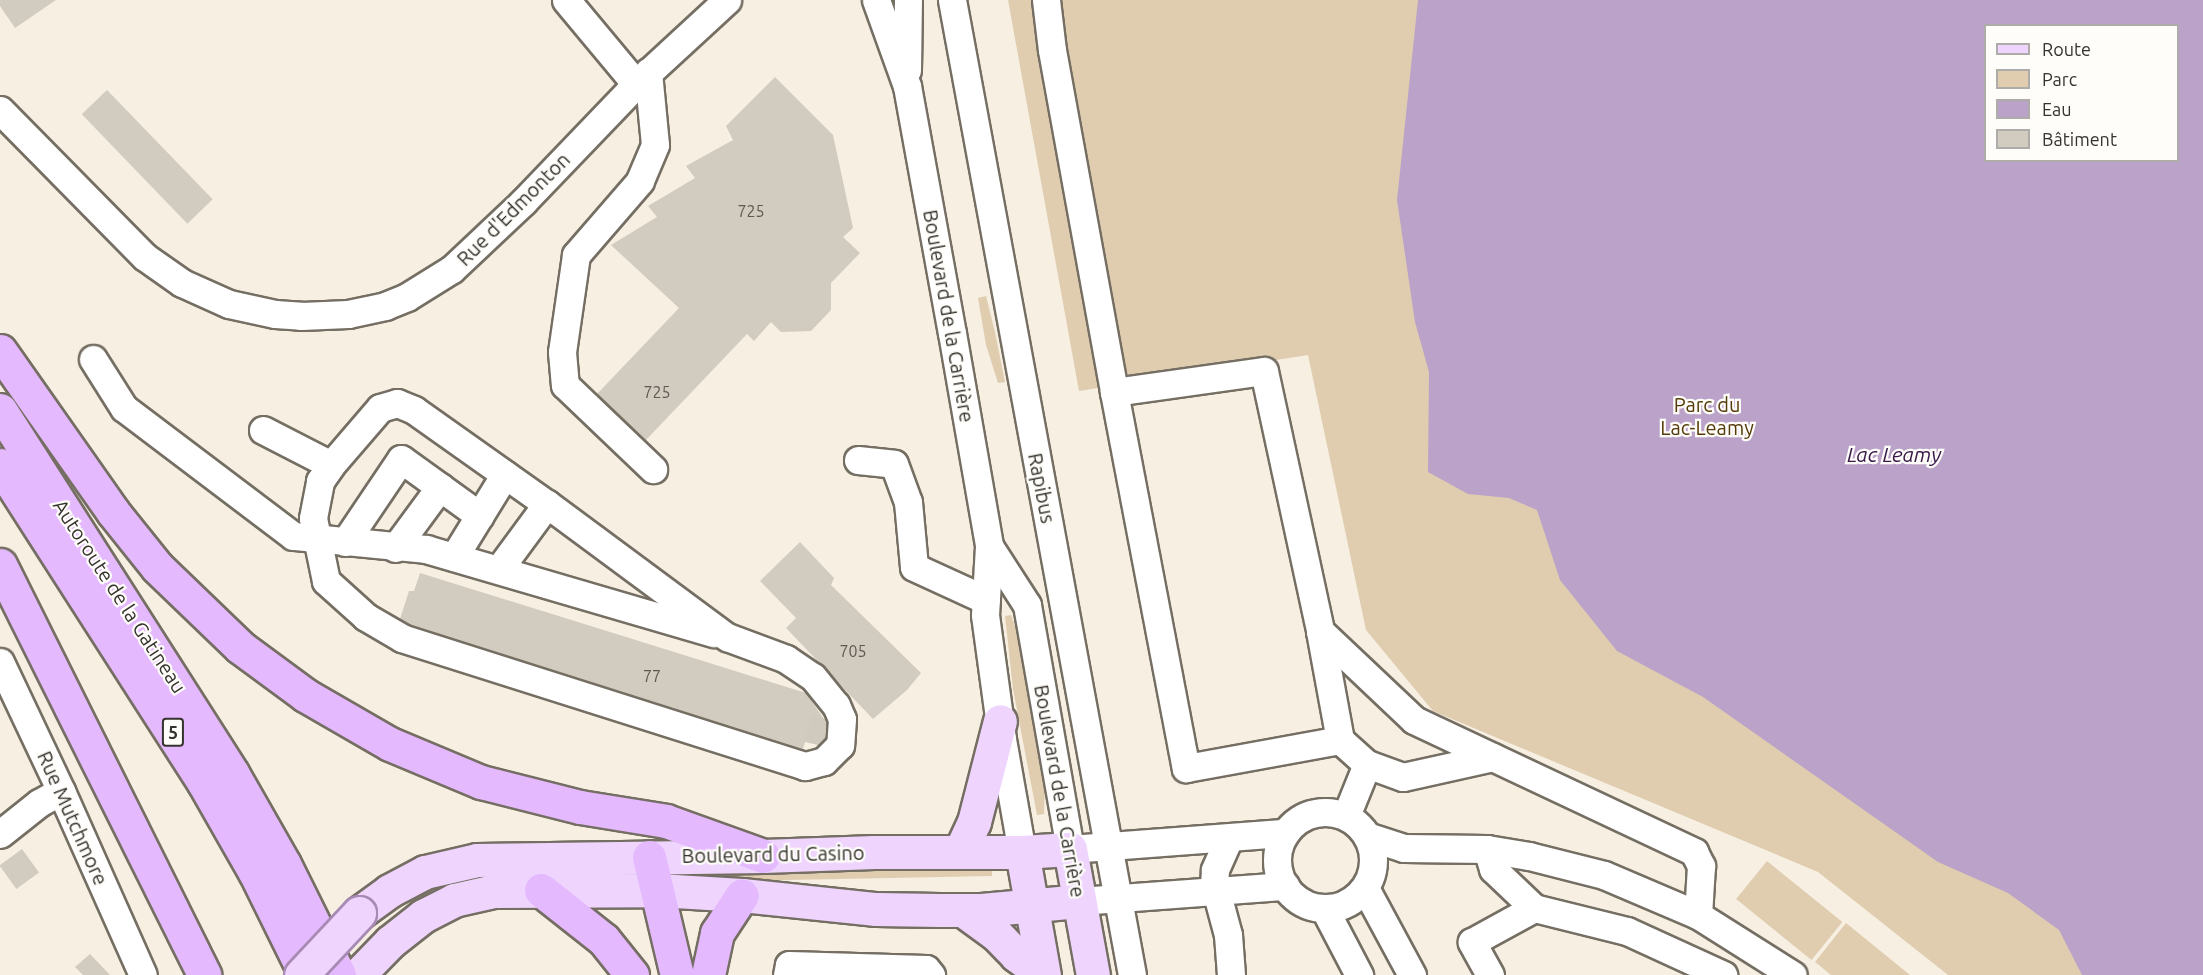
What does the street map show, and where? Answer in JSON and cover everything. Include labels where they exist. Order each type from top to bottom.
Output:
[{"type":"highway","points":[[0,351],[113,512],[171,583],[240,647],[324,708],[398,748],[481,782],[580,807],[666,821],[763,856]]},
{"type":"highway","name":"Autoroute de la Gatineau","points":[[0,410],[220,752],[272,842],[319,931],[339,975]]},
{"type":"highway","name":"Autoroute de la Gatineau","points":[[0,465],[198,774],[255,872],[306,975]]},
{"type":"highway","points":[[0,565],[204,975]]},
{"type":"highway","points":[[649,857],[677,975]]},
{"type":"highway","points":[[541,890],[604,940],[632,975]]},
{"type":"highway","points":[[708,975],[717,933],[742,895]]},
{"type":"highway","points":[[319,931],[348,975]]},
{"type":"main road","points":[[960,852],[974,822],[1000,721]]},
{"type":"main road","name":"Boulevard du Casino","points":[[301,975],[359,913],[407,881],[438,868],[464,861],[537,857],[763,856],[874,852],[1022,852],[1070,849]]},
{"type":"main road","name":"Boulevard de la Carrière","points":[[1070,849],[1093,975]]},
{"type":"main road","name":"Boulevard de la Carrière","points":[[1022,852],[1044,975]]},
{"type":"main road","name":"Boulevard du Casino","points":[[369,963],[415,921],[454,900],[494,891],[658,890],[742,895],[876,909],[964,911],[1080,901]]},
{"type":"main road","points":[[964,911],[996,934],[1016,955],[1044,975]]},
{"type":"street","name":"Rue d'Edmonton","points":[[0,110],[145,257],[182,283],[220,301],[251,309],[275,314],[326,316],[385,306],[407,297],[452,269],[516,209],[642,78],[727,0]]},
{"type":"street","name":"Boulevard de la Carrière","points":[[876,0],[907,86],[989,546],[985,615],[1022,852]]},
{"type":"street","name":"Boulevard de la Carrière","points":[[907,86],[908,0]]},
{"type":"street","name":"Rapibus","points":[[952,0],[1132,975]]},
{"type":"street","points":[[580,6],[642,78],[655,145],[640,181],[576,255],[562,352],[565,385],[653,469]]},
{"type":"street","points":[[1049,6],[1114,392],[1186,768],[1340,740]]},
{"type":"street","points":[[93,359],[124,408],[293,536],[316,538],[395,548],[426,549],[727,637],[786,659],[813,677],[830,712],[842,719],[840,745],[820,753],[805,766],[402,638],[366,617],[326,581],[316,538],[314,518],[320,481],[380,408],[397,403],[414,410],[505,474],[727,637]]},
{"type":"street","points":[[1114,392],[1264,371],[1320,631],[1340,740],[1367,764],[1403,777],[1493,757]]},
{"type":"street","points":[[263,430],[331,465]]},
{"type":"street","points":[[345,542],[401,459],[480,516]]},
{"type":"street","points":[[858,460],[894,464],[908,502],[914,567],[986,600]]},
{"type":"street","points":[[454,557],[505,474]]},
{"type":"street","points":[[395,548],[440,487]]},
{"type":"street","points":[[499,569],[547,504]]},
{"type":"street","name":"Boulevard de la Carrière","points":[[989,546],[1027,604],[1070,849]]},
{"type":"street","points":[[1320,631],[1414,720],[1694,852],[1701,866],[1698,915]]},
{"type":"street","name":"Rue Mutchmore","points":[[0,662],[62,791],[144,975]]},
{"type":"street","points":[[1346,816],[1367,764]]},
{"type":"street","points":[[0,834],[39,803],[62,791]]},
{"type":"street","points":[[1404,848],[1369,879],[1347,903],[1324,908],[1309,905],[1296,898],[1285,886],[1277,860],[1285,833],[1305,816],[1319,812],[1346,816],[1358,825],[1367,836],[1374,858],[1369,879],[1412,975]]},
{"type":"street","name":"Boulevard du Casino","points":[[1070,849],[1285,833]]},
{"type":"street","points":[[1367,836],[1404,848],[1487,849],[1566,863],[1604,875],[1698,915],[1793,975]]},
{"type":"street","points":[[1229,838],[1215,870],[1215,891],[1228,935],[1231,975]]},
{"type":"street","points":[[1487,849],[1493,869],[1534,908],[1627,931],[1723,975]]},
{"type":"street","name":"Boulevard du Casino","points":[[1080,901],[1285,886]]},
{"type":"street","points":[[1324,908],[1359,975]]},
{"type":"street","points":[[1490,975],[1472,942],[1534,908]]},
{"type":"street","points":[[787,975],[789,965],[926,969],[931,975]]},
{"type":"green space","name":"Lac Leamy","points":[[1008,0],[2203,0],[2203,975],[1948,975],[1818,872],[1433,711],[1366,630],[1308,355],[1079,391]]},
{"type":"green space","points":[[986,296],[1005,382],[998,383],[986,345],[978,298]]},
{"type":"green space","points":[[1011,615],[1020,640],[1045,782],[1044,814],[1037,815],[1013,689],[1005,616]]},
{"type":"green space","points":[[1767,861],[1842,922],[1812,960],[1736,899]]},
{"type":"green space","points":[[979,866],[992,870],[992,876],[743,881],[683,877],[683,873]]},
{"type":"green space","points":[[1846,923],[1910,975],[1831,975],[1815,962]]},
{"type":"water","name":"Lac Leamy","points":[[1418,0],[2203,0],[2203,975],[2082,975],[2059,930],[2008,893],[1938,862],[1703,697],[1617,651],[1560,580],[1537,510],[1509,498],[1468,494],[1428,472],[1429,372],[1415,322],[1397,200]]},
{"type":"building","points":[[0,0],[56,0],[15,28],[0,6]]},
{"type":"building","points":[[775,77],[833,135],[853,228],[843,237],[860,253],[831,283],[831,310],[811,331],[781,332],[771,322],[754,341],[747,334],[646,440],[597,394],[679,308],[611,245],[657,217],[648,206],[695,178],[686,166],[733,140],[726,126]]},
{"type":"building","points":[[107,90],[213,199],[187,224],[82,114]]},
{"type":"building","points":[[800,542],[834,578],[831,585],[921,673],[907,690],[873,719],[786,628],[796,618],[760,581]]},
{"type":"building","points":[[420,573],[806,693],[826,722],[825,738],[818,745],[805,742],[803,749],[408,624],[400,619],[409,591],[414,591]]},
{"type":"building","points":[[22,849],[39,872],[16,889],[0,865]]},
{"type":"building","points":[[90,954],[110,975],[83,975],[75,967]]},
{"type":"tunnel","points":[[817,744],[825,718]]},
{"type":"park label","name":"Parc du Lac-Leamy","points":[[1707,416]]}]
